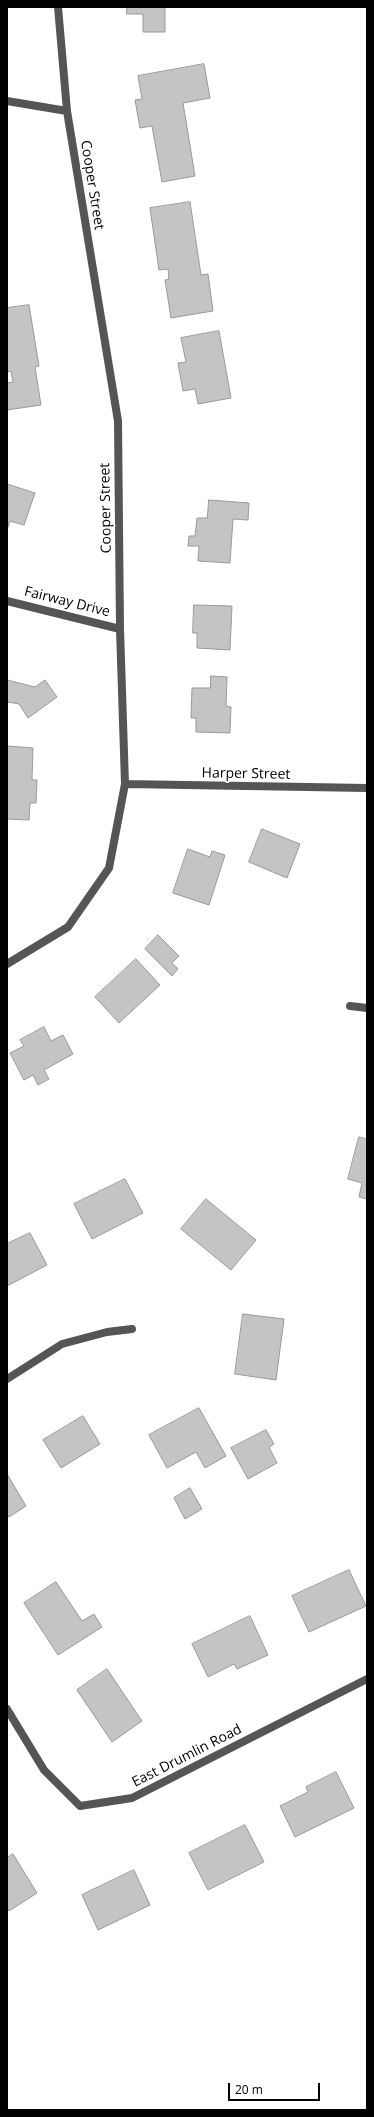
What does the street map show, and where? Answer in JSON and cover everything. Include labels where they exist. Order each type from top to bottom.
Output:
[{"type":"street","name":"Cooper Street","points":[[7,964],[68,927],[109,868],[125,784],[120,629],[118,421],[67,111],[58,7]]},
{"type":"street","points":[[7,101],[67,111]]},
{"type":"street","name":"Fairway Drive","points":[[7,601],[120,629]]},
{"type":"street","name":"Harper Street","points":[[125,784],[367,788]]},
{"type":"street","points":[[350,1006],[367,1008]]},
{"type":"street","points":[[7,1379],[62,1344],[107,1332],[132,1329]]},
{"type":"street","name":"East Drumlin Road","points":[[7,1709],[44,1770],[80,1806],[132,1798],[367,1679]]},
{"type":"building","points":[[127,7],[165,7],[165,32],[143,32],[143,14],[127,14]]},
{"type":"building","points":[[204,64],[210,98],[183,103],[195,176],[162,182],[152,126],[140,128],[135,100],[142,99],[138,76]]},
{"type":"building","points":[[190,202],[201,275],[208,274],[213,311],[171,318],[165,280],[169,279],[168,269],[159,270],[150,208]]},
{"type":"building","points":[[29,305],[39,366],[35,367],[41,405],[7,410],[7,383],[13,382],[11,371],[7,372],[7,308]]},
{"type":"building","points":[[219,331],[231,398],[198,404],[195,389],[183,391],[178,363],[186,362],[181,338]]},
{"type":"building","points":[[7,484],[35,493],[24,525],[10,521],[7,530]]},
{"type":"building","points":[[209,500],[249,503],[248,520],[233,519],[230,563],[198,561],[199,546],[188,546],[189,536],[195,536],[197,518],[207,518]]},
{"type":"building","points":[[194,605],[232,606],[230,650],[197,648],[197,633],[193,633]]},
{"type":"building","points":[[211,676],[227,677],[226,706],[231,707],[230,733],[196,732],[196,718],[191,718],[192,688],[210,688]]},
{"type":"building","points":[[7,680],[35,687],[45,680],[57,697],[28,718],[19,704],[8,702],[7,707]]},
{"type":"building","points":[[7,746],[33,748],[32,780],[37,780],[36,803],[30,803],[29,820],[7,819]]},
{"type":"building","points":[[262,829],[300,844],[287,878],[249,862]]},
{"type":"building","points":[[188,849],[210,857],[212,851],[225,855],[209,905],[173,893]]},
{"type":"building","points":[[158,935],[179,956],[172,963],[178,969],[172,976],[145,949]]},
{"type":"building","points":[[136,959],[160,985],[119,1023],[95,997]]},
{"type":"building","points":[[44,1027],[51,1041],[63,1035],[73,1054],[44,1070],[49,1079],[38,1085],[33,1075],[24,1080],[10,1053],[24,1046],[20,1040]]},
{"type":"building","points":[[359,1137],[367,1139],[367,1199],[359,1197],[362,1183],[348,1179]]},
{"type":"building","points":[[125,1179],[143,1213],[92,1239],[74,1204]]},
{"type":"building","points":[[206,1199],[256,1240],[231,1270],[181,1229]]},
{"type":"building","points":[[30,1233],[47,1265],[7,1286],[7,1244]]},
{"type":"building","points":[[243,1314],[284,1319],[276,1380],[235,1374]]},
{"type":"building","points":[[199,1408],[226,1456],[205,1468],[196,1452],[167,1468],[149,1435]]},
{"type":"building","points":[[83,1416],[100,1444],[61,1468],[43,1440]]},
{"type":"building","points":[[266,1430],[274,1444],[269,1447],[277,1463],[248,1479],[231,1448]]},
{"type":"building","points":[[7,1474],[26,1506],[9,1517],[7,1514]]},
{"type":"building","points":[[190,1488],[202,1509],[185,1519],[174,1498]]},
{"type":"building","points":[[349,1570],[366,1606],[309,1632],[292,1596]]},
{"type":"building","points":[[56,1582],[82,1621],[94,1614],[102,1627],[58,1655],[24,1603]]},
{"type":"building","points":[[250,1616],[268,1655],[237,1669],[234,1664],[208,1677],[192,1644]]},
{"type":"building","points":[[107,1669],[142,1721],[112,1742],[77,1690]]},
{"type":"building","points":[[336,1772],[354,1808],[295,1837],[280,1806],[308,1792],[306,1787]]},
{"type":"building","points":[[245,1825],[264,1862],[208,1890],[189,1853]]},
{"type":"building","points":[[13,1854],[37,1893],[9,1911],[7,1907],[7,1858]]},
{"type":"building","points":[[134,1870],[150,1905],[98,1930],[82,1895]]}]
